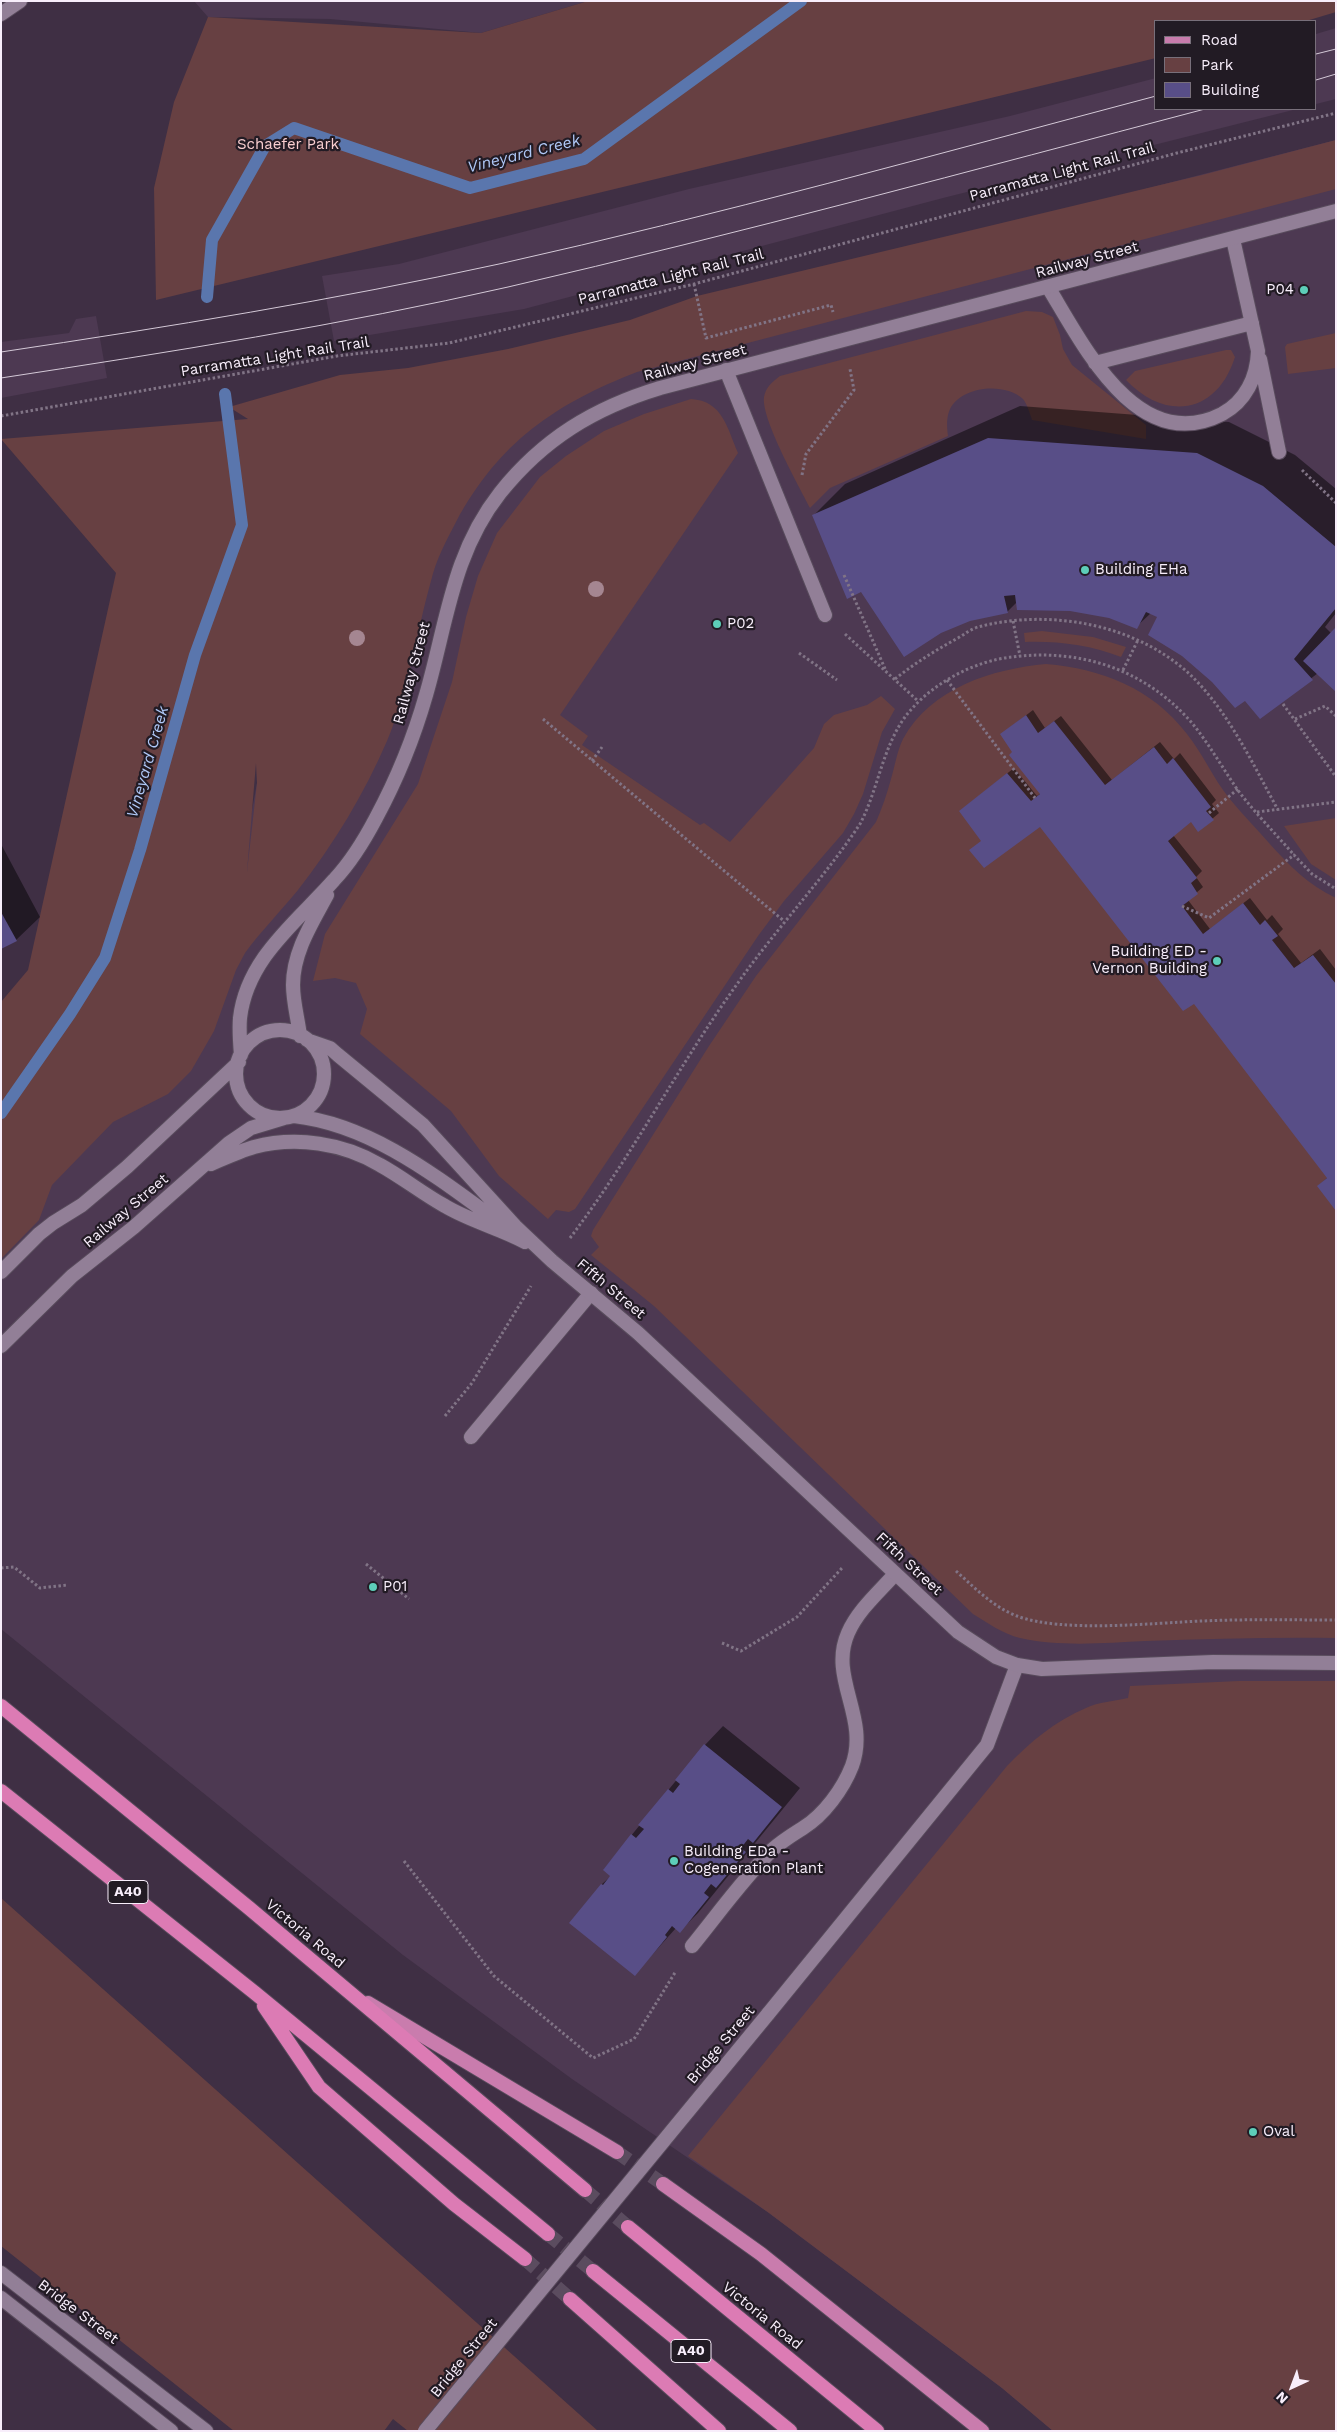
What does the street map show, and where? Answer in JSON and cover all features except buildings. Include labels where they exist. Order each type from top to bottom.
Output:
[{"type":"highway","name":"Victoria Road","points":[[1,1706],[585,2190]]},
{"type":"highway","name":"A40","points":[[1,1791],[255,1993],[548,2234]]},
{"type":"highway","name":"A40","points":[[255,1993],[319,2087],[454,2204],[525,2259]]},
{"type":"highway","name":"Victoria Road","points":[[628,2227],[877,2431]]},
{"type":"highway","name":"A40","points":[[593,2272],[790,2431]]},
{"type":"highway","name":"A40","points":[[570,2299],[719,2431]]},
{"type":"main road","points":[[346,1990],[617,2152]]},
{"type":"main road","points":[[663,2184],[761,2254],[982,2431]]},
{"type":"street","points":[[1,14],[20,1]]},
{"type":"street","name":"Railway Street","points":[[304,1038],[293,986],[296,960],[306,934],[336,879],[359,846],[389,793],[426,695],[450,593],[463,556],[479,523],[499,494],[545,445],[600,410],[628,398],[726,370],[1336,211]]},
{"type":"street","points":[[1233,239],[1279,452]]},
{"type":"street","points":[[1048,287],[1095,363],[1109,380],[1138,406],[1162,420],[1181,424],[1198,423],[1229,410],[1244,396],[1253,379],[1258,351]]},
{"type":"street","points":[[1095,363],[1252,323]]},
{"type":"street","points":[[726,370],[825,615]]},
{"type":"street","name":"Railway Street","points":[[240,1059],[240,1018],[256,970],[279,938],[336,879]]},
{"type":"street","points":[[1,1272],[39,1234],[82,1205],[127,1167],[240,1059],[256,1038],[278,1030],[304,1038],[318,1051],[324,1067],[323,1085],[320,1093],[309,1108],[289,1117],[263,1114],[248,1104],[239,1089],[237,1080],[240,1059]]},
{"type":"street","name":"Fifth Street","points":[[304,1038],[330,1048],[423,1125],[515,1226],[653,1346],[895,1574],[976,1646],[996,1657],[1017,1665],[1042,1669],[1068,1670],[1213,1662],[1336,1663]]},
{"type":"street","name":"Railway Street","points":[[1,1346],[59,1288],[229,1143],[251,1128],[289,1117]]},
{"type":"street","name":"Fifth Street","points":[[289,1117],[312,1118],[348,1129],[389,1148],[457,1192],[552,1260]]},
{"type":"street","points":[[203,1167],[253,1147],[278,1142],[326,1145],[364,1157],[444,1206],[526,1242]]},
{"type":"street","points":[[471,1436],[591,1293]]},
{"type":"street","points":[[692,1946],[762,1861],[788,1836],[818,1817],[842,1785],[852,1766],[856,1748],[857,1729],[855,1713],[841,1663],[843,1649],[852,1624],[895,1574]]},
{"type":"street","name":"Bridge Street","points":[[425,2431],[768,2014],[986,1745],[1017,1665]]},
{"type":"street","name":"Bridge Street","points":[[1,2273],[206,2431]]},
{"type":"street","points":[[1,2298],[171,2431]]},
{"type":"path","name":"Parramatta Light Rail Trail","points":[[1,416],[337,356],[449,343],[694,284],[1177,153],[1336,113]]},
{"type":"path","points":[[694,284],[706,338],[831,305],[854,382],[854,390],[806,454],[802,467],[804,484]]},
{"type":"path","points":[[1279,452],[1291,460],[1336,503]]},
{"type":"path","points":[[843,573],[886,671]]},
{"type":"path","points":[[825,615],[918,701]]},
{"type":"path","points":[[895,680],[923,658],[976,628],[1013,621],[1038,619],[1095,626],[1138,640],[1161,652],[1203,688],[1239,739],[1278,810]]},
{"type":"path","points":[[1013,621],[1020,656]]},
{"type":"path","points":[[1123,670],[1138,640]]},
{"type":"path","points":[[799,653],[837,680]]},
{"type":"path","points":[[568,1240],[620,1166],[712,1019],[784,921],[848,842],[860,824],[869,807],[895,732],[918,701],[947,680],[999,658],[1044,654],[1075,656],[1123,670],[1148,683],[1191,722],[1238,789],[1294,855],[1312,874],[1336,889]]},
{"type":"path","points":[[947,680],[1035,798]]},
{"type":"path","points":[[1283,704],[1336,776]]},
{"type":"path","points":[[1295,719],[1325,706],[1336,716]]},
{"type":"path","points":[[543,719],[784,921]]},
{"type":"path","points":[[592,761],[602,747]]},
{"type":"path","points":[[1209,813],[1238,789]]},
{"type":"path","points":[[1257,812],[1336,802]]},
{"type":"path","points":[[1182,906],[1209,918],[1294,855]]},
{"type":"path","points":[[445,1416],[472,1383],[531,1286]]},
{"type":"path","points":[[366,1564],[409,1600]]},
{"type":"path","points":[[1,1568],[14,1567],[40,1588],[67,1585]]},
{"type":"path","points":[[722,1643],[741,1651],[797,1617],[842,1568]]},
{"type":"path","points":[[956,1571],[993,1604],[1017,1616],[1046,1623],[1084,1625],[1226,1620],[1336,1620]]},
{"type":"path","points":[[404,1861],[494,1976],[593,2058],[634,2039],[692,1946]]},
{"type":"shaded area","points":[[194,1],[588,1],[481,33],[330,19],[208,17]]},
{"type":"shaded area","points":[[1336,28],[1336,99],[1317,104],[1317,34]]},
{"type":"shaded area","points":[[1154,79],[1154,110],[1293,110],[943,198],[524,309],[334,341],[322,276],[399,264],[689,189],[1010,116]]},
{"type":"shaded area","points":[[1336,140],[1336,2431],[1053,2431],[1002,2388],[769,2213],[572,2079],[403,1955],[1,1629],[1,1142],[247,837],[257,783],[250,419],[229,407],[471,362]]},
{"type":"shaded area","points":[[96,316],[107,378],[1,398],[1,342],[69,333],[76,319]]},
{"type":"green space","name":"Schaefer Park","points":[[588,1],[1336,1],[1336,12],[1309,20],[1154,20],[1154,58],[156,300],[154,188],[174,102],[208,17],[481,33]]},
{"type":"green space","points":[[1336,140],[1336,189],[637,372],[607,384],[580,398],[555,412],[532,429],[491,469],[456,522],[438,558],[433,573],[401,702],[387,741],[368,780],[336,837],[298,890],[245,953],[236,970],[214,1031],[191,1071],[168,1094],[113,1122],[52,1185],[39,1220],[1,1259],[1,1002],[28,970],[116,573],[1,439],[248,419],[229,407],[340,375],[408,368],[508,349],[630,320],[697,296],[1202,175]],"holes":[[[256,763],[257,783],[247,872]]]},
{"type":"green space","points":[[1026,311],[1042,312],[1053,317],[1063,349],[1072,365],[1146,425],[1146,439],[1032,420],[1023,399],[1015,394],[995,389],[973,391],[956,401],[950,409],[947,426],[948,436],[830,488],[810,508],[768,421],[764,397],[766,390],[772,383],[780,376]]},
{"type":"green space","points":[[1336,333],[1336,368],[1288,374],[1285,347],[1287,344]]},
{"type":"green space","points":[[1231,350],[1235,357],[1227,376],[1216,391],[1203,400],[1189,406],[1173,406],[1157,402],[1141,393],[1126,380],[1135,371]]},
{"type":"green space","points":[[691,399],[702,401],[717,410],[727,425],[738,453],[560,715],[588,736],[582,745],[700,825],[704,823],[730,842],[814,748],[824,724],[834,715],[867,705],[881,696],[895,709],[882,732],[863,794],[843,833],[784,901],[758,936],[575,1209],[569,1212],[556,1210],[548,1219],[499,1176],[451,1111],[360,1034],[367,1009],[356,983],[335,978],[313,981],[325,934],[418,784],[452,682],[466,617],[478,576],[497,533],[540,477],[566,456],[604,431],[644,414]]},
{"type":"green space","points":[[1042,631],[1093,637],[1126,647],[1121,657],[1098,649],[1074,645],[1050,642],[1025,642],[1024,633]]},
{"type":"green space","points":[[1046,664],[1106,676],[1142,693],[1158,704],[1187,734],[1229,798],[1276,851],[1308,881],[1336,898],[1336,1638],[1240,1638],[1051,1643],[1020,1638],[1002,1631],[973,1614],[654,1306],[591,1255],[599,1247],[591,1236],[593,1230],[709,1046],[756,976],[876,822],[888,790],[901,744],[915,721],[946,694],[965,684],[984,676]]},
{"type":"green space","points":[[1336,818],[1336,880],[1311,864],[1284,826]]},
{"type":"green space","points":[[1239,1681],[1336,1681],[1336,2431],[1053,2431],[1002,2388],[769,2213],[688,2156],[1007,1766],[1034,1741],[1053,1726],[1075,1713],[1101,1703],[1128,1698],[1130,1686]]},
{"type":"green space","points":[[1,1898],[598,2431],[408,2431],[393,2419],[384,2431],[234,2431],[1,2246]]},
{"type":"waterway","name":"Vineyard Creek","points":[[207,297],[212,240],[265,146],[294,128],[470,188],[584,159],[801,1]]},
{"type":"waterway","name":"Vineyard Creek","points":[[1,1113],[70,1014],[105,958],[140,850],[195,655],[242,525],[225,394]]},
{"type":"tunnel","points":[[617,2152],[663,2184]]},
{"type":"tunnel","points":[[585,2190],[628,2227]]},
{"type":"tunnel","points":[[548,2234],[593,2271]]},
{"type":"tunnel","points":[[525,2259],[570,2299]]},
{"type":"tram line","points":[[1317,54],[1336,49]]},
{"type":"tram line","points":[[1317,80],[1336,74]]},
{"type":"tram line","points":[[1,352],[251,312],[499,264],[746,205],[1154,97]]},
{"type":"tram line","points":[[1,378],[319,326],[508,287],[770,223],[1201,110]]},
{"type":"place","name":"P04","points":[[1304,290]]},
{"type":"place","name":"Building EHa","points":[[1085,570]]},
{"type":"place","name":"P02","points":[[717,624]]},
{"type":"place","name":"Building ED - Vernon Building","points":[[1217,961]]},
{"type":"place","name":"P01","points":[[373,1587]]},
{"type":"place","name":"Building EDa - Cogeneration Plant","points":[[674,1861]]},
{"type":"place","name":"Oval","points":[[1253,2132]]}]
